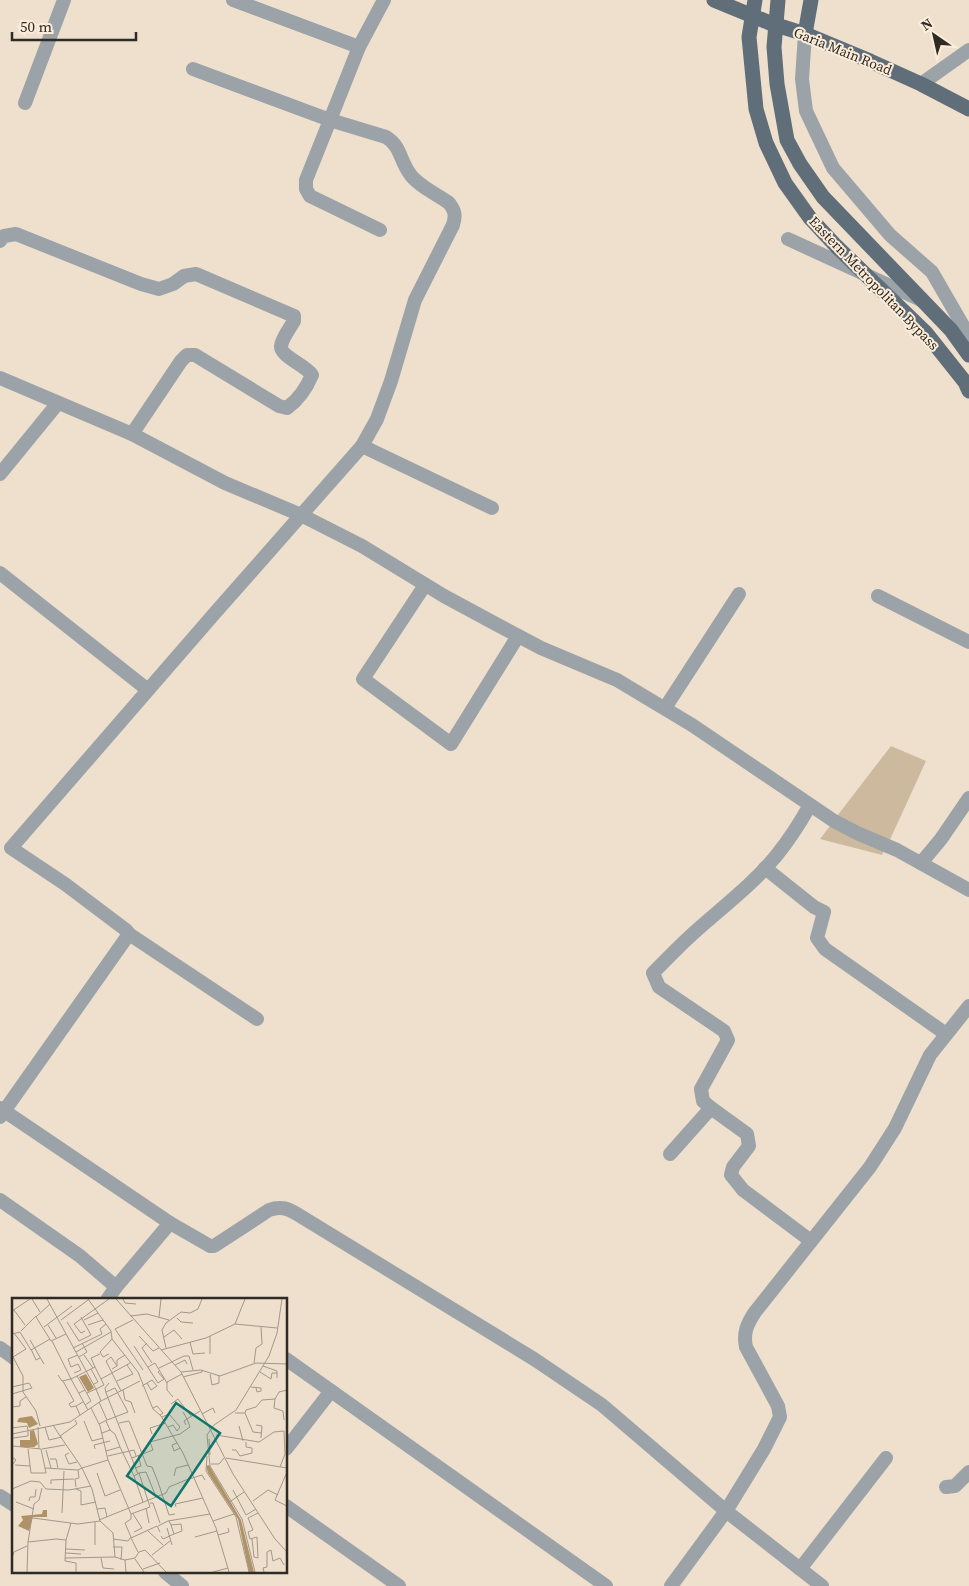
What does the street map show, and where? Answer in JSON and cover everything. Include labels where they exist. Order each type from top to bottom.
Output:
[{"type":"main road","name":"Garia Main Road","points":[[714,0],[735,5],[770,23],[805,34],[922,84],[969,110]]},
{"type":"main road","name":"Eastern Metropolitan Bypass","points":[[755,0],[749,37],[756,109],[766,143],[785,183],[810,218],[836,246],[926,333],[965,382],[968,394]]},
{"type":"main road","name":"Eastern Metropolitan Bypass","points":[[778,0],[774,46],[777,84],[787,140],[800,164],[823,198],[951,330],[969,355]]},
{"type":"main road","points":[[805,34],[811,0]]},
{"type":"street","points":[[25,103],[64,0]]},
{"type":"street","points":[[233,0],[359,47]]},
{"type":"street","points":[[380,230],[310,196],[306,189],[306,180],[359,47],[384,0]]},
{"type":"street","points":[[805,34],[802,79],[806,111],[833,168],[890,235],[932,272],[964,320],[969,336]]},
{"type":"street","points":[[922,84],[969,50]]},
{"type":"street","points":[[193,69],[330,120],[392,140],[400,151],[410,174],[449,203],[456,213],[453,225],[412,309],[391,381],[377,418],[362,446],[11,848],[65,884],[129,934],[257,1019]]},
{"type":"street","points":[[0,241],[4,236],[16,234],[141,284],[160,289],[174,284],[184,276],[196,274],[294,316],[294,321],[281,345],[282,351],[307,368],[312,375],[294,403],[287,408],[279,406],[195,355],[188,355],[181,360],[132,434]]},
{"type":"street","points":[[788,239],[964,320]]},
{"type":"street","points":[[0,378],[132,434],[225,482],[301,516],[362,546],[425,585],[541,648],[617,680],[665,708],[765,773],[834,821],[897,850],[969,890]]},
{"type":"street","points":[[0,474],[58,403]]},
{"type":"street","points":[[362,446],[492,508]]},
{"type":"street","points":[[0,573],[148,690]]},
{"type":"street","points":[[425,585],[363,679],[451,744],[518,636]]},
{"type":"street","points":[[665,708],[739,594]]},
{"type":"street","points":[[878,596],[969,642]]},
{"type":"street","points":[[921,863],[941,839],[969,798]]},
{"type":"street","points":[[810,805],[790,836],[765,868],[653,973],[659,987],[724,1031],[728,1040],[702,1089],[703,1101],[747,1134],[749,1146],[732,1167],[731,1175],[743,1190],[811,1242]]},
{"type":"street","points":[[765,868],[824,912],[817,938],[825,949],[946,1034]]},
{"type":"street","points":[[129,934],[1,1112],[201,1242],[214,1246],[269,1210],[286,1208],[297,1214],[534,1360],[602,1405],[726,1511],[822,1586]]},
{"type":"street","points":[[671,1586],[726,1511],[764,1450],[780,1417],[778,1406],[746,1347],[745,1329],[755,1312],[870,1167],[896,1128],[930,1055],[969,1006]]},
{"type":"street","points":[[670,1154],[711,1108]]},
{"type":"street","points":[[0,1200],[80,1256],[116,1287]]},
{"type":"street","points":[[108,1298],[170,1222]]},
{"type":"street","points":[[0,1348],[12,1357]]},
{"type":"street","points":[[288,1361],[606,1586]]},
{"type":"street","points":[[288,1446],[331,1391]]},
{"type":"street","points":[[800,1569],[886,1458]]},
{"type":"street","points":[[946,1487],[955,1486],[969,1472]]},
{"type":"street","points":[[0,1496],[12,1504]]},
{"type":"street","points":[[288,1507],[399,1586]]},
{"type":"street","points":[[167,1574],[182,1586]]},
{"type":"shaded area","points":[[891,746],[926,761],[888,844],[834,820]]},
{"type":"shaded area","points":[[830,826],[885,847],[882,855],[820,839]]}]
